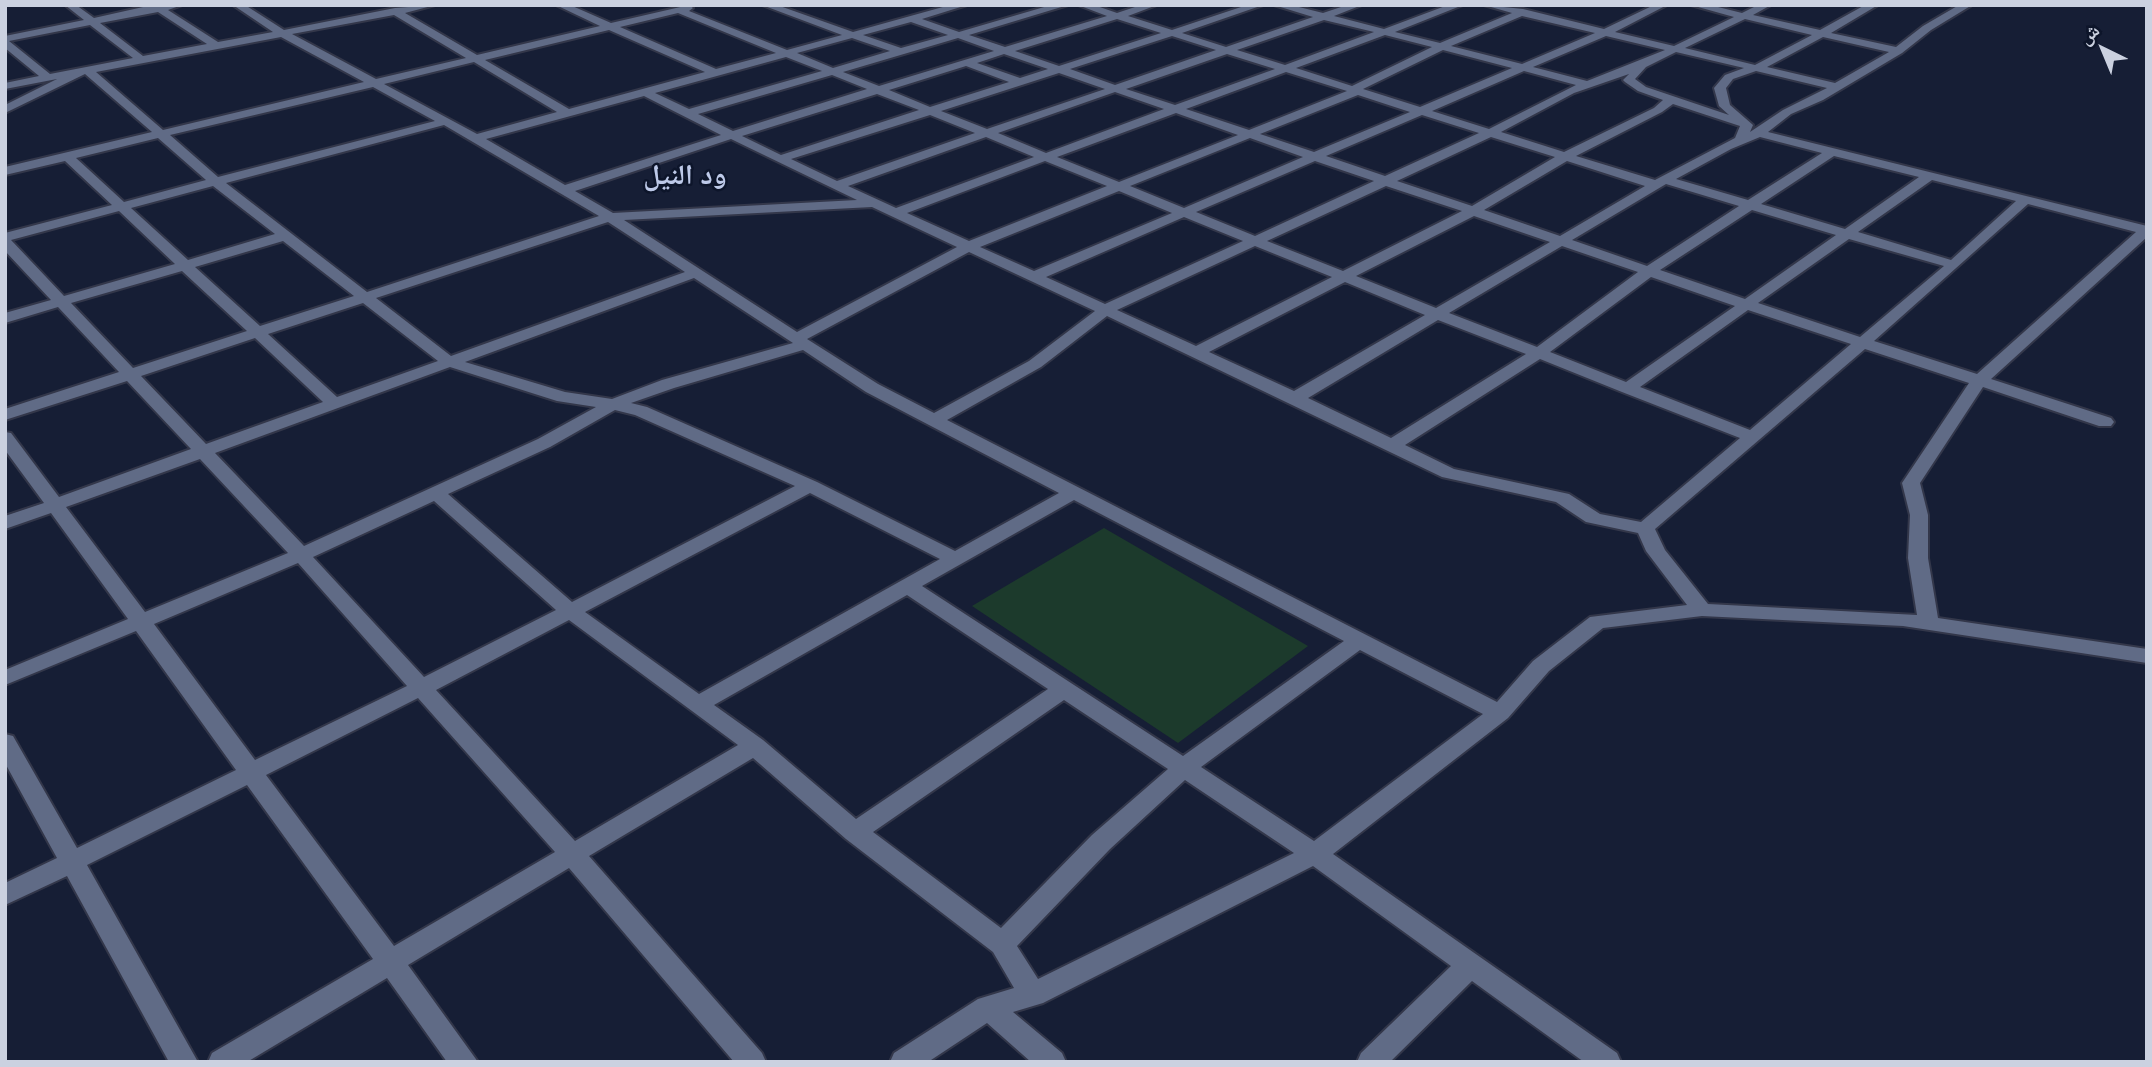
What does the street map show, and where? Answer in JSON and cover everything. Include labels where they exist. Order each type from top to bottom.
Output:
[{"type":"street","points":[[70,5],[140,58]]},
{"type":"street","points":[[5,41],[177,5]]},
{"type":"street","points":[[238,5],[280,32],[477,138],[610,217],[693,274],[872,388],[1500,713]]},
{"type":"street","points":[[5,86],[140,58],[430,5]]},
{"type":"street","points":[[561,5],[714,72]]},
{"type":"street","points":[[5,171],[699,5]]},
{"type":"street","points":[[767,5],[902,52]]},
{"type":"street","points":[[477,138],[962,5]]},
{"type":"street","points":[[688,113],[1063,5]]},
{"type":"street","points":[[1083,5],[1566,156],[1749,205],[1954,265]]},
{"type":"street","points":[[564,190],[1152,5]]},
{"type":"street","points":[[780,159],[1258,5]]},
{"type":"street","points":[[1279,5],[1586,84]]},
{"type":"street","points":[[837,185],[1357,5]]},
{"type":"street","points":[[896,212],[1458,5]]},
{"type":"street","points":[[1489,5],[1836,87]]},
{"type":"street","points":[[5,678],[301,555],[544,443],[613,404],[802,341],[969,246],[1356,90],[1439,48],[1540,5]]},
{"type":"street","points":[[1036,276],[1606,32],[1662,5]]},
{"type":"street","points":[[1696,5],[1898,51]]},
{"type":"street","points":[[935,420],[1035,364],[1107,309],[1530,115],[1586,84],[1642,65],[1766,5]]},
{"type":"street","points":[[1753,129],[1726,106],[1720,88],[1729,77],[1756,68],[1873,5]]},
{"type":"street","points":[[1295,398],[1661,182],[1740,141],[1753,129],[1819,98],[1898,51],[1927,28],[1967,5]]},
{"type":"street","points":[[158,7],[214,44]]},
{"type":"street","points":[[678,10],[1437,314],[1751,436]]},
{"type":"street","points":[[395,11],[567,113]]},
{"type":"street","points":[[912,19],[1748,305],[2105,422]]},
{"type":"street","points":[[5,41],[47,77]]},
{"type":"street","points":[[966,62],[1020,82]]},
{"type":"street","points":[[1642,65],[1629,80],[1642,89],[1753,129],[1830,153],[2146,230],[1979,381],[1911,483],[1919,515],[1918,558],[1929,623]]},
{"type":"street","points":[[5,110],[86,69]]},
{"type":"street","points":[[86,69],[216,182],[449,362],[563,397],[641,411],[810,486],[955,559]]},
{"type":"street","points":[[643,91],[780,159],[1107,309],[1448,473],[1562,498],[1593,518],[1645,528],[1954,265],[2025,200]]},
{"type":"street","points":[[1196,352],[1473,211],[1566,156],[1658,110],[1672,99]]},
{"type":"street","points":[[5,237],[447,121]]},
{"type":"street","points":[[1391,446],[1539,353],[1648,271],[1830,153]]},
{"type":"street","points":[[67,156],[335,404]]},
{"type":"street","points":[[1628,388],[1849,235],[1929,176]]},
{"type":"street","points":[[5,415],[610,217],[877,203]]},
{"type":"street","points":[[5,318],[285,236]]},
{"type":"street","points":[[5,242],[301,555],[572,854],[752,1062]]},
{"type":"street","points":[[5,523],[693,274]]},
{"type":"street","points":[[5,437],[464,1062]]},
{"type":"street","points":[[5,895],[421,688],[810,486]]},
{"type":"street","points":[[698,704],[1074,492]]},
{"type":"street","points":[[436,493],[570,611],[755,746],[855,832],[1002,944],[1034,995]]},
{"type":"street","points":[[1645,528],[1656,551],[1702,610]]},
{"type":"street","points":[[907,586],[1315,855],[1607,1062]]},
{"type":"street","points":[[904,1062],[988,1007],[1034,995],[1315,855],[1500,713],[1541,666],[1597,622],[1702,610],[1903,619],[2147,656]]},
{"type":"street","points":[[1002,944],[1101,842],[1182,769],[1359,640]]},
{"type":"street","points":[[855,832],[1063,690]]},
{"type":"street","points":[[5,742],[184,1062]]},
{"type":"street","points":[[222,1062],[755,746]]},
{"type":"street","points":[[1371,1062],[1469,966]]},
{"type":"street","points":[[988,1007],[1052,1062]]},
{"type":"green space","points":[[1104,528],[1308,646],[1178,743],[972,606]]},
{"type":"district","name":"ود النيل","points":[[685,176]]}]
